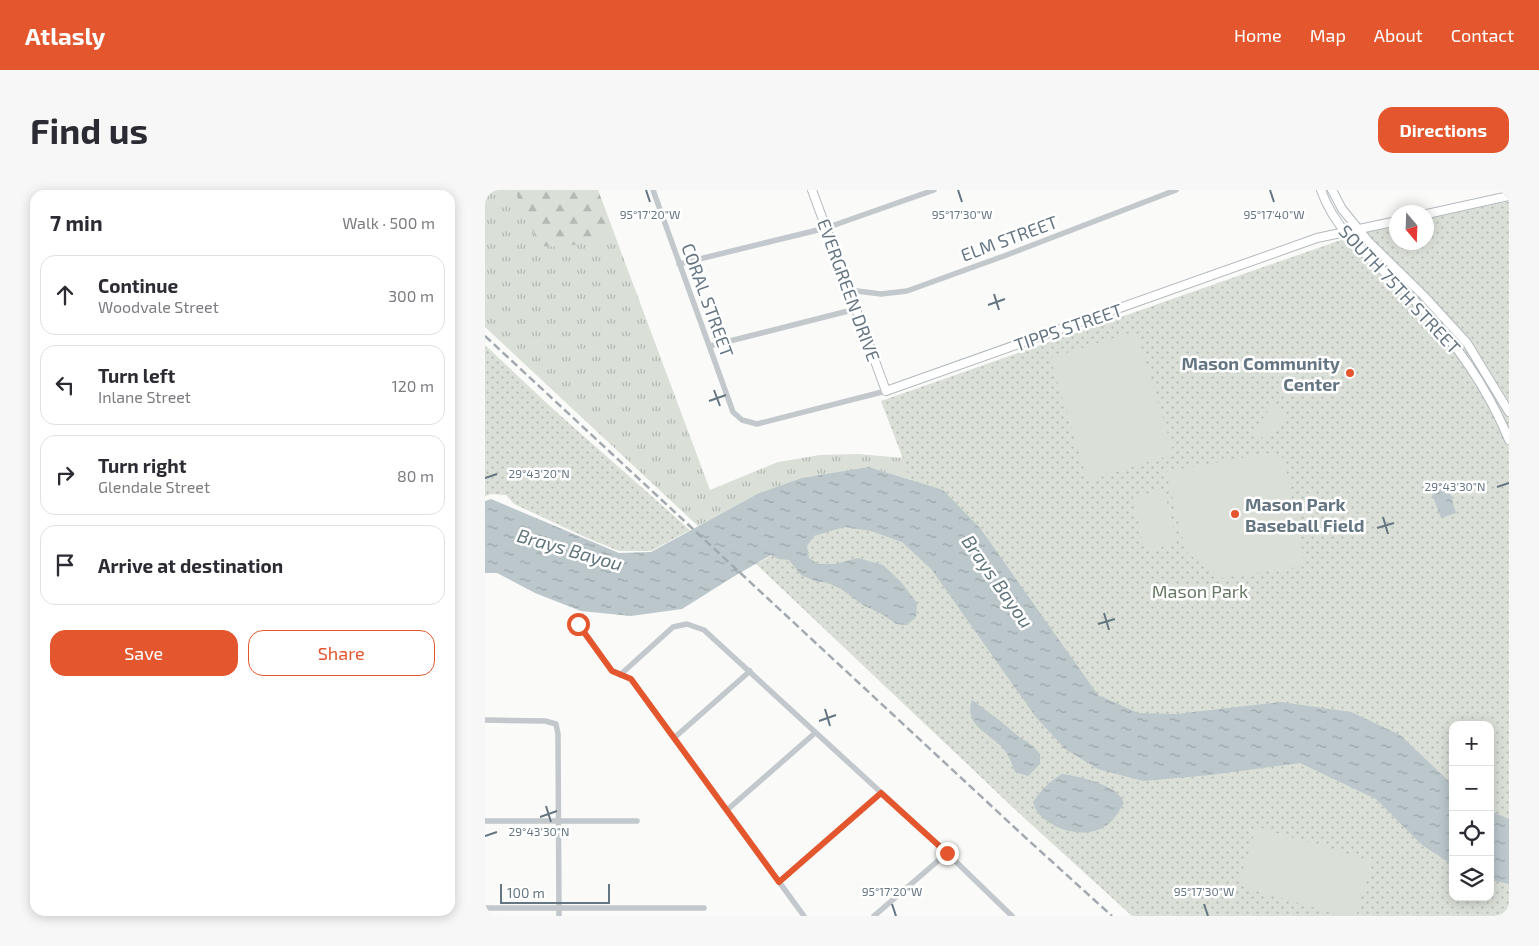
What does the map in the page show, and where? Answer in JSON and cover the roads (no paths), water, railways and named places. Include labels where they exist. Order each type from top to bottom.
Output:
[{"type":"street","name":"CORAL STREET","points":[[653,190],[733,412],[739,417]]},
{"type":"street","name":"EVERGREEN DRIVE","points":[[812,190],[886,391]]},
{"type":"street","points":[[679,264],[826,228],[934,190]]},
{"type":"street","name":"ELM STREET","points":[[849,290],[881,294],[907,291],[1176,190]]},
{"type":"street","name":"SOUTH 75TH STREET","points":[[1321,190],[1333,215],[1357,246],[1417,302],[1457,351],[1475,375],[1499,416],[1509,440]]},
{"type":"street","name":"SOUTH 75TH STREET","points":[[1332,190],[1342,209],[1372,245],[1424,296],[1467,343],[1509,412]]},
{"type":"street","points":[[1434,212],[1509,196]]},
{"type":"street","name":"TIPPS STREET","points":[[739,417],[742,420],[757,424],[886,391],[1317,238],[1389,223]]},
{"type":"street","points":[[710,346],[856,309]]},
{"type":"street","points":[[1457,351],[1467,343]]},
{"type":"street","points":[[578,624],[612,671],[631,679],[804,916]]},
{"type":"street","points":[[620,675],[673,627],[687,624],[705,632],[947,853],[1011,916]]},
{"type":"street","points":[[674,738],[751,672]]},
{"type":"street","points":[[485,720],[545,720],[556,724],[559,734],[559,916]]},
{"type":"street","points":[[727,810],[815,733]]},
{"type":"street","points":[[779,882],[881,793]]},
{"type":"street","points":[[485,821],[637,820]]},
{"type":"street","points":[[874,916],[947,853]]},
{"type":"street","points":[[485,908],[704,908]]},
{"type":"water","name":"Brays Bayou","points":[[869,467],[943,490],[980,528],[1098,695],[1138,713],[1176,714],[1281,702],[1351,712],[1400,735],[1449,781],[1449,862],[1422,845],[1376,799],[1300,763],[1210,775],[1143,781],[1098,769],[1065,749],[1035,716],[932,570],[902,542],[871,531],[844,527],[814,536],[807,546],[809,558],[818,564],[835,564],[858,558],[883,565],[901,582],[917,603],[916,617],[907,625],[896,624],[882,614],[863,605],[841,589],[801,575],[789,560],[779,559],[771,555],[682,609],[631,616],[581,611],[535,593],[497,573],[485,573],[485,501],[491,499],[619,553],[651,552],[757,494],[802,478]]},
{"type":"water","points":[[1446,480],[1456,513],[1441,518],[1429,486]]},
{"type":"water","points":[[972,700],[1033,746],[1040,754],[1040,764],[1028,776],[1015,772],[1010,759],[1002,747],[974,722],[970,709]]},
{"type":"water","points":[[1062,774],[1099,783],[1118,794],[1124,803],[1112,821],[1099,829],[1082,833],[1064,830],[1048,822],[1040,815],[1033,802],[1046,786]]},
{"type":"water","points":[[1494,813],[1509,819],[1509,884],[1494,881]]},
{"type":"railway","points":[[485,336],[1112,916]]},
{"type":"place","name":"Mason Community Center","points":[[1350,373]]},
{"type":"place","name":"Mason Park Baseball Field","points":[[1235,514]]},
{"type":"park label","name":"Mason Park","points":[[1200,591]]}]
